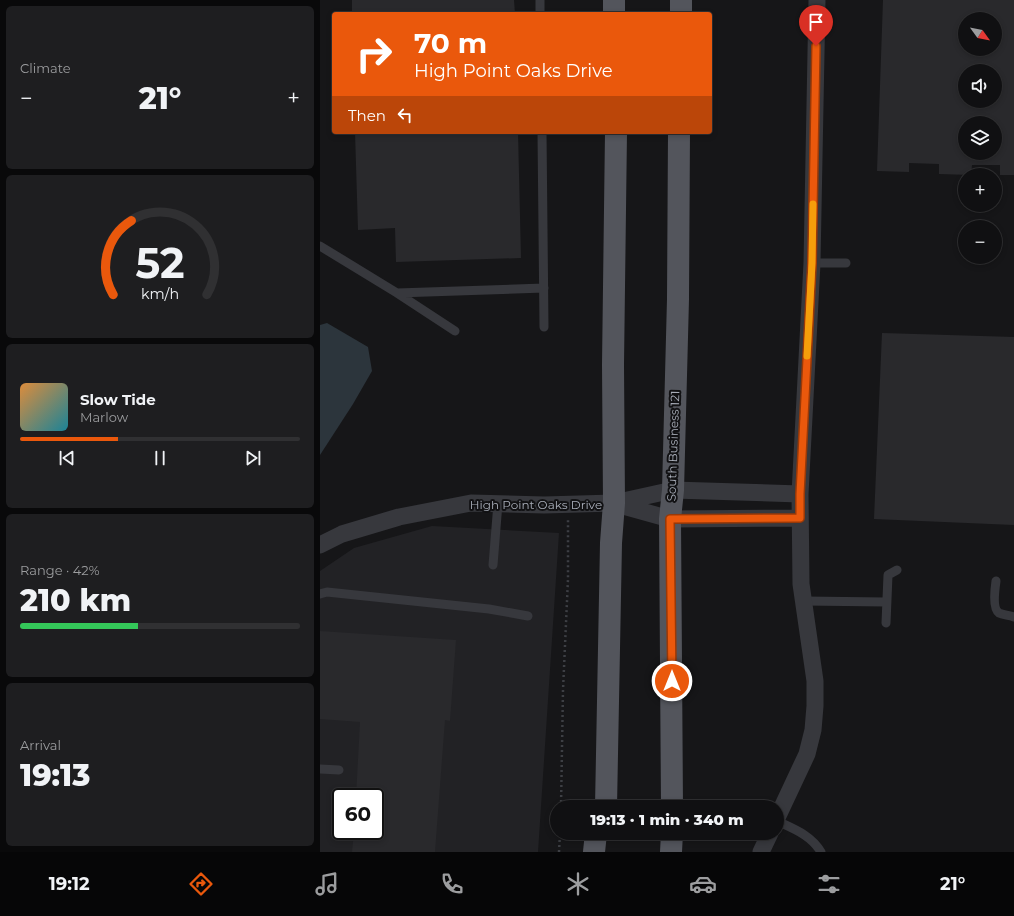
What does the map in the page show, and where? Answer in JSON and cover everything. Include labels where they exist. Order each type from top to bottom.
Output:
[{"type":"main road","points":[[614,0],[614,12]]},
{"type":"main road","points":[[681,0],[681,12]]},
{"type":"main road","points":[[606,800],[611,543],[614,503],[613,365],[616,134]]},
{"type":"main road","name":"South Business 121","points":[[672,800],[670,519],[673,490],[678,300],[679,134]]},
{"type":"main road","points":[[599,800],[601,775],[601,742],[608,727]]},
{"type":"main road","points":[[594,852],[595,840]]},
{"type":"main road","points":[[605,840],[605,852]]},
{"type":"main road","points":[[672,840],[672,852]]},
{"type":"street","points":[[784,804],[807,754],[813,730],[815,706],[815,681],[801,584],[800,494],[812,263],[817,0]]},
{"type":"street","name":"High Point Oaks Drive","points":[[320,545],[342,534],[399,517],[471,503],[614,503],[673,490],[800,494]]},
{"type":"street","name":"High Point Oaks Drive","points":[[614,503],[670,519],[800,518]]},
{"type":"street","points":[[761,852],[767,840]]},
{"type":"lane","points":[[540,0],[540,12]]},
{"type":"lane","points":[[542,134],[544,327]]},
{"type":"lane","points":[[320,246],[455,330]]},
{"type":"lane","points":[[812,263],[846,263]]},
{"type":"lane","points":[[397,293],[544,288]]},
{"type":"lane","points":[[493,565],[498,503]]},
{"type":"lane","points":[[886,623],[888,575],[897,570]]},
{"type":"lane","points":[[996,582],[996,611],[998,613],[1014,617]]},
{"type":"lane","points":[[320,594],[327,592],[475,608],[528,616]]},
{"type":"lane","points":[[804,601],[886,602]]},
{"type":"lane","points":[[320,769],[339,770]]},
{"type":"lane","points":[[784,823],[807,835],[817,845],[821,852]]},
{"type":"path","points":[[561,800],[569,504]]},
{"type":"path","points":[[559,852],[560,840]]},
{"type":"shaded area","points":[[327,323],[368,347],[372,371],[353,404],[320,455],[320,325]]},
{"type":"shaded area","points":[[432,526],[559,533],[538,852],[320,852],[320,571],[354,548]]},
{"type":"building","points":[[352,0],[514,0],[515,12],[352,12]]},
{"type":"building","points":[[883,0],[1014,0],[1014,175],[1002,175],[1002,168],[1000,168],[1000,165],[972,165],[972,168],[958,168],[958,175],[939,174],[939,164],[909,163],[909,172],[877,171]]},
{"type":"building","points":[[355,134],[518,134],[521,258],[396,262],[395,228],[358,230]]},
{"type":"building","points":[[882,333],[1014,337],[1014,525],[874,519]]},
{"type":"building","points":[[320,631],[456,640],[450,721],[445,720],[435,852],[352,852],[353,840],[384,840],[384,788],[356,788],[360,722],[320,719]]},
{"type":"slow traffic","points":[[807,356],[812,263],[813,204]]},
{"type":"route","points":[[672,681],[670,519],[800,518],[812,263],[816,46]]}]
